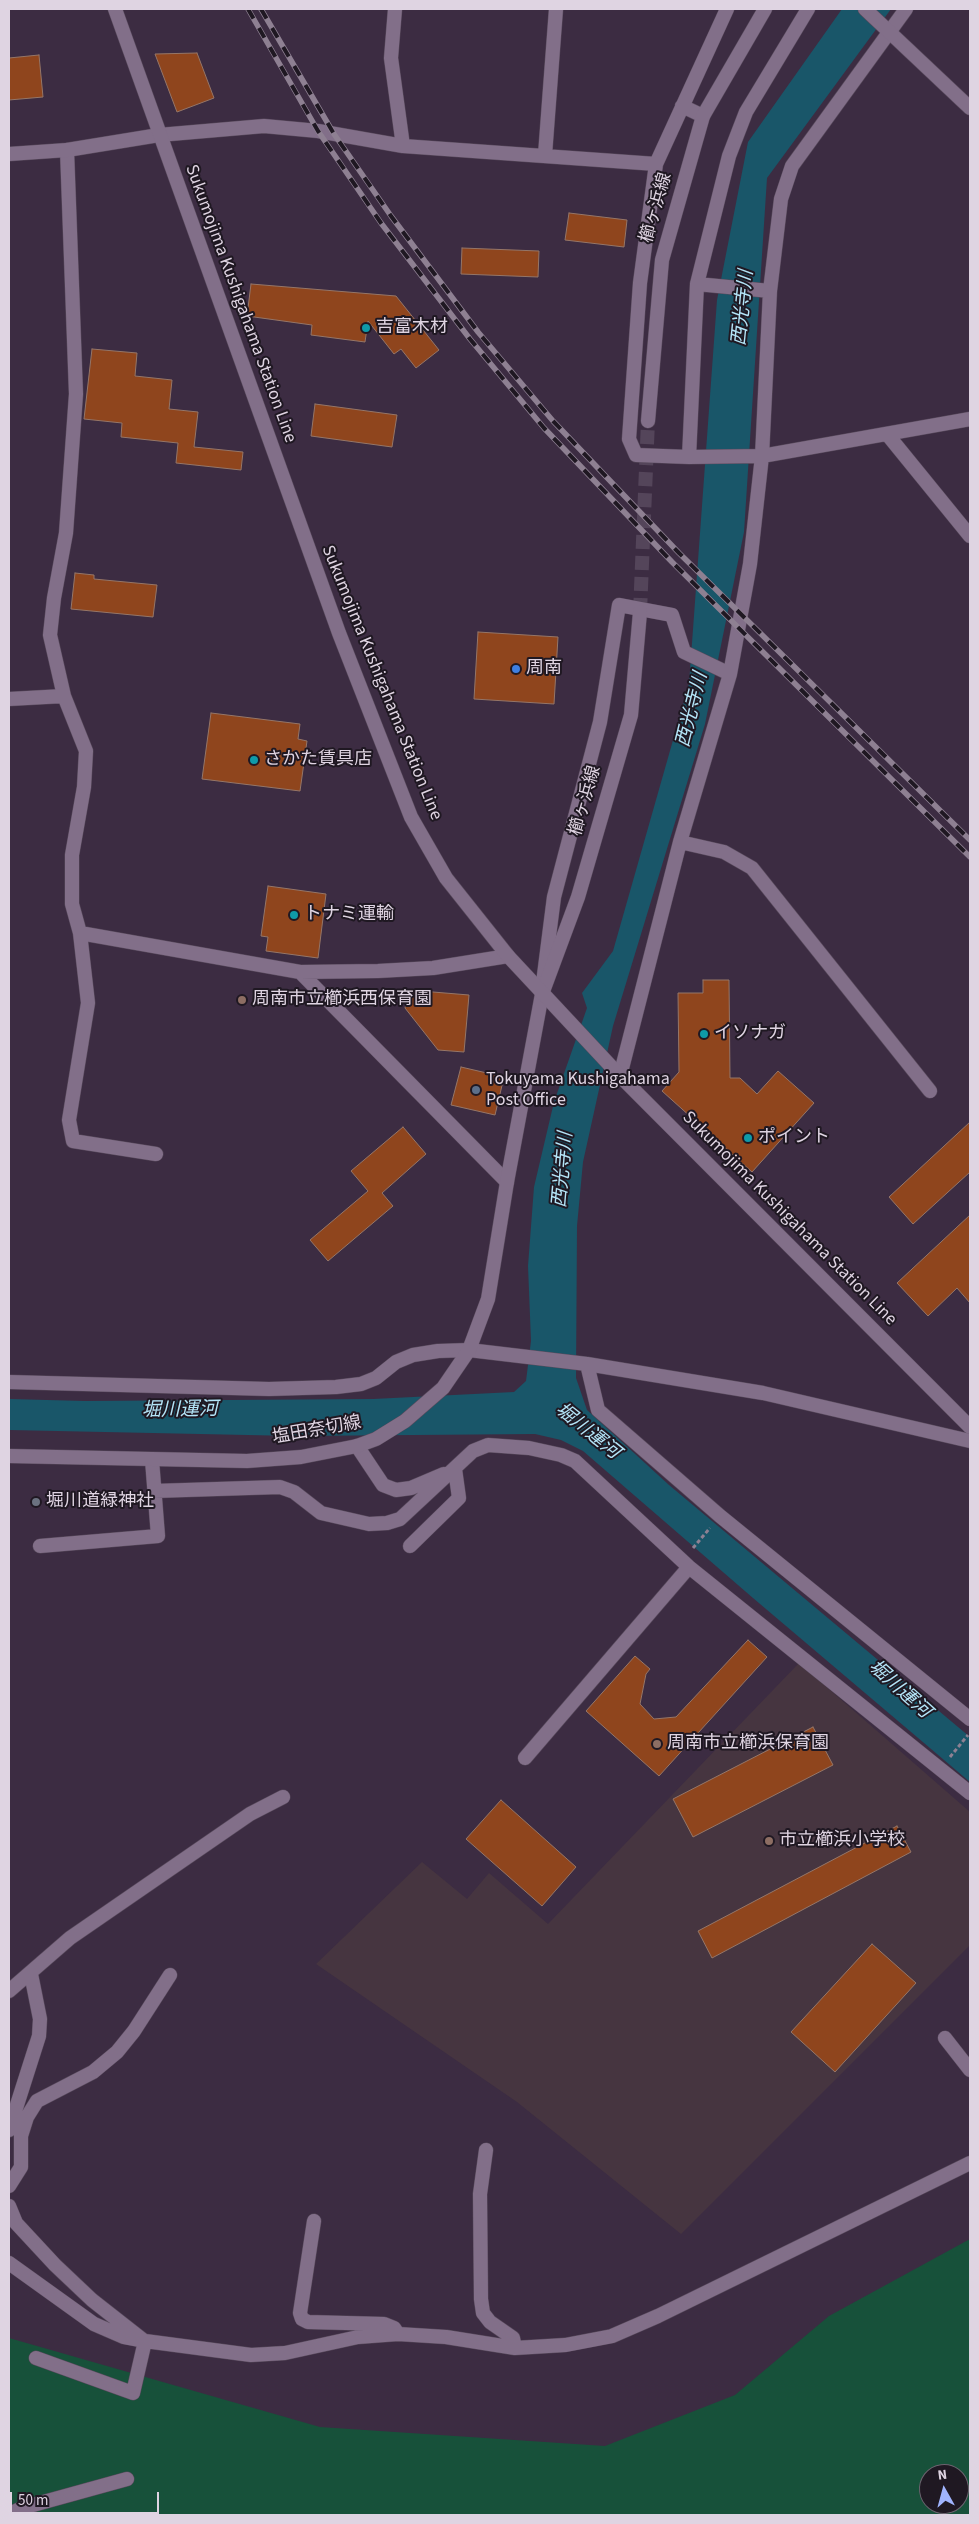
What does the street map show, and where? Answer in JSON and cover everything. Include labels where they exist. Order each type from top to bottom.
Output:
[{"type":"street","name":"Sukumojima Kushigahama Station Line","points":[[115,9],[335,624],[411,817],[446,878],[508,956],[620,1076],[970,1427]]},
{"type":"street","points":[[395,9],[391,58],[404,146]]},
{"type":"street","points":[[545,155],[556,9]]},
{"type":"street","points":[[727,9],[656,164],[640,283],[628,439],[636,455],[689,457],[762,456],[970,419]]},
{"type":"street","name":"櫛ヶ浜線","points":[[648,421],[662,260],[703,116],[764,9]]},
{"type":"street","points":[[689,457],[697,284],[729,156],[746,112],[808,9]]},
{"type":"street","points":[[865,9],[970,108]]},
{"type":"street","points":[[620,1076],[680,842],[730,674],[750,564],[762,456],[770,291],[781,198],[792,166],[906,9]]},
{"type":"street","points":[[682,106],[703,116]]},
{"type":"street","points":[[9,154],[66,150],[159,135],[264,126],[318,131],[404,146],[656,164]]},
{"type":"street","points":[[66,150],[76,394],[66,533],[54,598],[50,635],[64,696],[86,751],[84,787],[72,855],[72,904],[80,933],[88,1003],[69,1120],[73,1140],[156,1154]]},
{"type":"street","points":[[697,284],[770,291]]},
{"type":"street","points":[[887,434],[970,536]]},
{"type":"street","points":[[542,994],[554,897],[600,722],[619,605],[672,615],[684,652],[730,674]]},
{"type":"street","name":"櫛ヶ浜線","points":[[542,994],[578,897],[631,715],[640,612]]},
{"type":"street","points":[[9,699],[64,696]]},
{"type":"street","points":[[680,842],[724,852],[752,868],[930,1091]]},
{"type":"street","points":[[80,933],[300,972],[433,968],[508,956]]},
{"type":"street","points":[[300,972],[507,1182]]},
{"type":"street","name":"塩田奈切線","points":[[9,1456],[247,1461],[301,1457],[357,1446],[376,1439],[405,1422],[443,1388],[469,1350],[488,1299],[507,1182],[542,994]]},
{"type":"street","points":[[9,1382],[269,1389],[336,1387],[361,1384],[376,1378],[396,1362],[413,1355],[438,1351],[469,1350],[587,1364],[763,1393],[970,1441]]},
{"type":"street","points":[[587,1364],[598,1410],[720,1516],[970,1719]]},
{"type":"street","points":[[154,1491],[280,1487],[294,1492],[321,1513],[369,1524],[400,1519],[473,1451],[488,1445],[529,1448],[561,1455],[575,1461],[689,1567],[970,1793]]},
{"type":"street","points":[[357,1446],[383,1485],[396,1490],[411,1488],[455,1469]]},
{"type":"street","points":[[40,1546],[158,1536],[152,1460]]},
{"type":"street","points":[[410,1546],[459,1498],[455,1469]]},
{"type":"street","points":[[525,1758],[689,1567]]},
{"type":"street","points":[[9,1991],[31,1974],[70,1938],[250,1814],[283,1797]]},
{"type":"street","points":[[9,2130],[39,2036],[40,2019],[31,1974]]},
{"type":"street","points":[[9,2186],[21,2167],[21,2136],[27,2117],[37,2101],[93,2072],[116,2052],[134,2032],[170,1975]]},
{"type":"street","points":[[945,2038],[970,2070]]},
{"type":"street","points":[[486,2150],[480,2194],[481,2299],[483,2313],[490,2322],[512,2338],[515,2348]]},
{"type":"street","points":[[9,2263],[94,2324],[124,2337],[145,2341],[251,2355],[285,2353],[358,2337],[398,2334],[446,2337],[515,2348],[565,2346],[612,2336],[658,2316],[970,2163]]},
{"type":"street","points":[[9,2206],[16,2223],[55,2265],[92,2300],[145,2341]]},
{"type":"street","points":[[314,2221],[300,2313],[302,2319],[308,2322],[384,2324],[394,2328],[398,2334]]},
{"type":"street","points":[[36,2358],[133,2393],[145,2341]]},
{"type":"street","points":[[9,2514],[22,2508],[127,2479]]},
{"type":"path","points":[[692,1549],[716,1522]]},
{"type":"path","points":[[946,1763],[970,1732]]},
{"type":"shaded area","points":[[799,1663],[970,1812],[970,1945],[681,2234],[517,2102],[316,1964],[422,1862],[467,1899],[489,1873],[548,1924]]},
{"type":"green space","points":[[970,2239],[970,2515],[9,2515],[9,2338],[320,2427],[605,2446],[735,2395],[829,2316]]},
{"type":"water","points":[[842,9],[891,9],[767,178],[744,532],[705,724],[613,1026],[583,1162],[577,1226],[576,1378],[587,1410],[669,1485],[970,1737],[970,1782],[583,1451],[561,1440],[535,1434],[295,1436],[9,1430],[9,1399],[85,1401],[373,1399],[514,1392],[526,1381],[531,1341],[528,1266],[534,1187],[554,1102],[587,1008],[582,993],[613,951],[689,684],[717,300],[748,142]]},
{"type":"building","points":[[197,53],[214,98],[177,112],[155,54]]},
{"type":"building","points":[[39,55],[43,97],[9,100],[9,58]]},
{"type":"building","points":[[569,213],[627,220],[624,247],[565,240]]},
{"type":"building","points":[[462,248],[539,251],[538,277],[461,274]]},
{"type":"building","name":"吉富木材","points":[[251,284],[396,296],[439,350],[416,368],[401,349],[394,354],[368,321],[365,342],[311,335],[312,325],[247,316]]},
{"type":"building","points":[[92,349],[137,353],[135,376],[172,380],[169,409],[198,412],[194,447],[243,452],[241,470],[176,463],[178,443],[121,437],[122,423],[84,419]]},
{"type":"building","points":[[315,404],[397,415],[392,447],[311,436]]},
{"type":"building","points":[[75,573],[94,575],[94,579],[157,585],[153,617],[71,609]]},
{"type":"building","points":[[478,632],[558,637],[554,704],[474,699]]},
{"type":"building","name":"さかた賃具店","points":[[211,713],[300,724],[298,739],[307,741],[300,791],[202,779]]},
{"type":"building","name":"トナミ運輸","points":[[268,886],[326,894],[318,958],[266,951],[268,937],[261,936]]},
{"type":"building","name":"ポイント","points":[[703,980],[729,980],[730,1078],[740,1078],[757,1094],[778,1071],[814,1103],[752,1172],[662,1091],[679,1072],[678,993],[703,993]]},
{"type":"building","points":[[409,990],[469,995],[464,1052],[438,1050],[405,1008]]},
{"type":"building","points":[[461,1067],[504,1077],[495,1115],[451,1105]]},
{"type":"building","points":[[970,1122],[970,1172],[913,1224],[889,1197]]},
{"type":"building","points":[[403,1127],[426,1154],[382,1193],[393,1206],[328,1261],[310,1240],[368,1191],[351,1171]]},
{"type":"building","points":[[970,1215],[970,1303],[957,1288],[928,1316],[897,1283]]},
{"type":"building","points":[[748,1640],[767,1657],[659,1776],[586,1711],[635,1656],[650,1669],[646,1674],[640,1704],[654,1719],[676,1717]]},
{"type":"building","points":[[813,1727],[833,1765],[693,1837],[673,1799]]},
{"type":"building","points":[[501,1800],[576,1867],[542,1906],[466,1839]]},
{"type":"building","points":[[897,1826],[911,1852],[712,1958],[698,1931]]},
{"type":"building","points":[[872,1944],[916,1983],[835,2072],[791,2032]]},
{"type":"tunnel","points":[[640,612],[648,421]]},
{"type":"railway","points":[[248,9],[318,131],[381,223],[470,339],[544,428],[672,562],[970,857]]},
{"type":"railway","points":[[261,9],[334,134],[391,216],[478,332],[553,421],[679,553],[970,840]]},
{"type":"place","name":"吉富木材","points":[[366,328]]},
{"type":"place","name":"周南","points":[[516,669]]},
{"type":"place","name":"さかた賃具店","points":[[254,760]]},
{"type":"place","name":"トナミ運輸","points":[[294,915]]},
{"type":"place","name":"周南市立櫛浜西保育園","points":[[242,1000]]},
{"type":"place","name":"イソナガ","points":[[704,1034]]},
{"type":"place","name":"Tokuyama Kushigahama Post Office","points":[[476,1090]]},
{"type":"place","name":"ポイント","points":[[748,1138]]},
{"type":"place","name":"堀川道緑神社","points":[[36,1502]]},
{"type":"place","name":"周南市立櫛浜保育園","points":[[657,1744]]},
{"type":"place","name":"市立櫛浜小学校","points":[[769,1841]]},
{"type":"water label","name":"西光寺川","points":[[744,308]]},
{"type":"water label","name":"西光寺川","points":[[693,710]]},
{"type":"water label","name":"西光寺川","points":[[564,1170]]},
{"type":"water label","name":"堀川運河","points":[[180,1411]]},
{"type":"water label","name":"堀川運河","points":[[587,1432]]},
{"type":"water label","name":"堀川運河","points":[[899,1690]]}]
